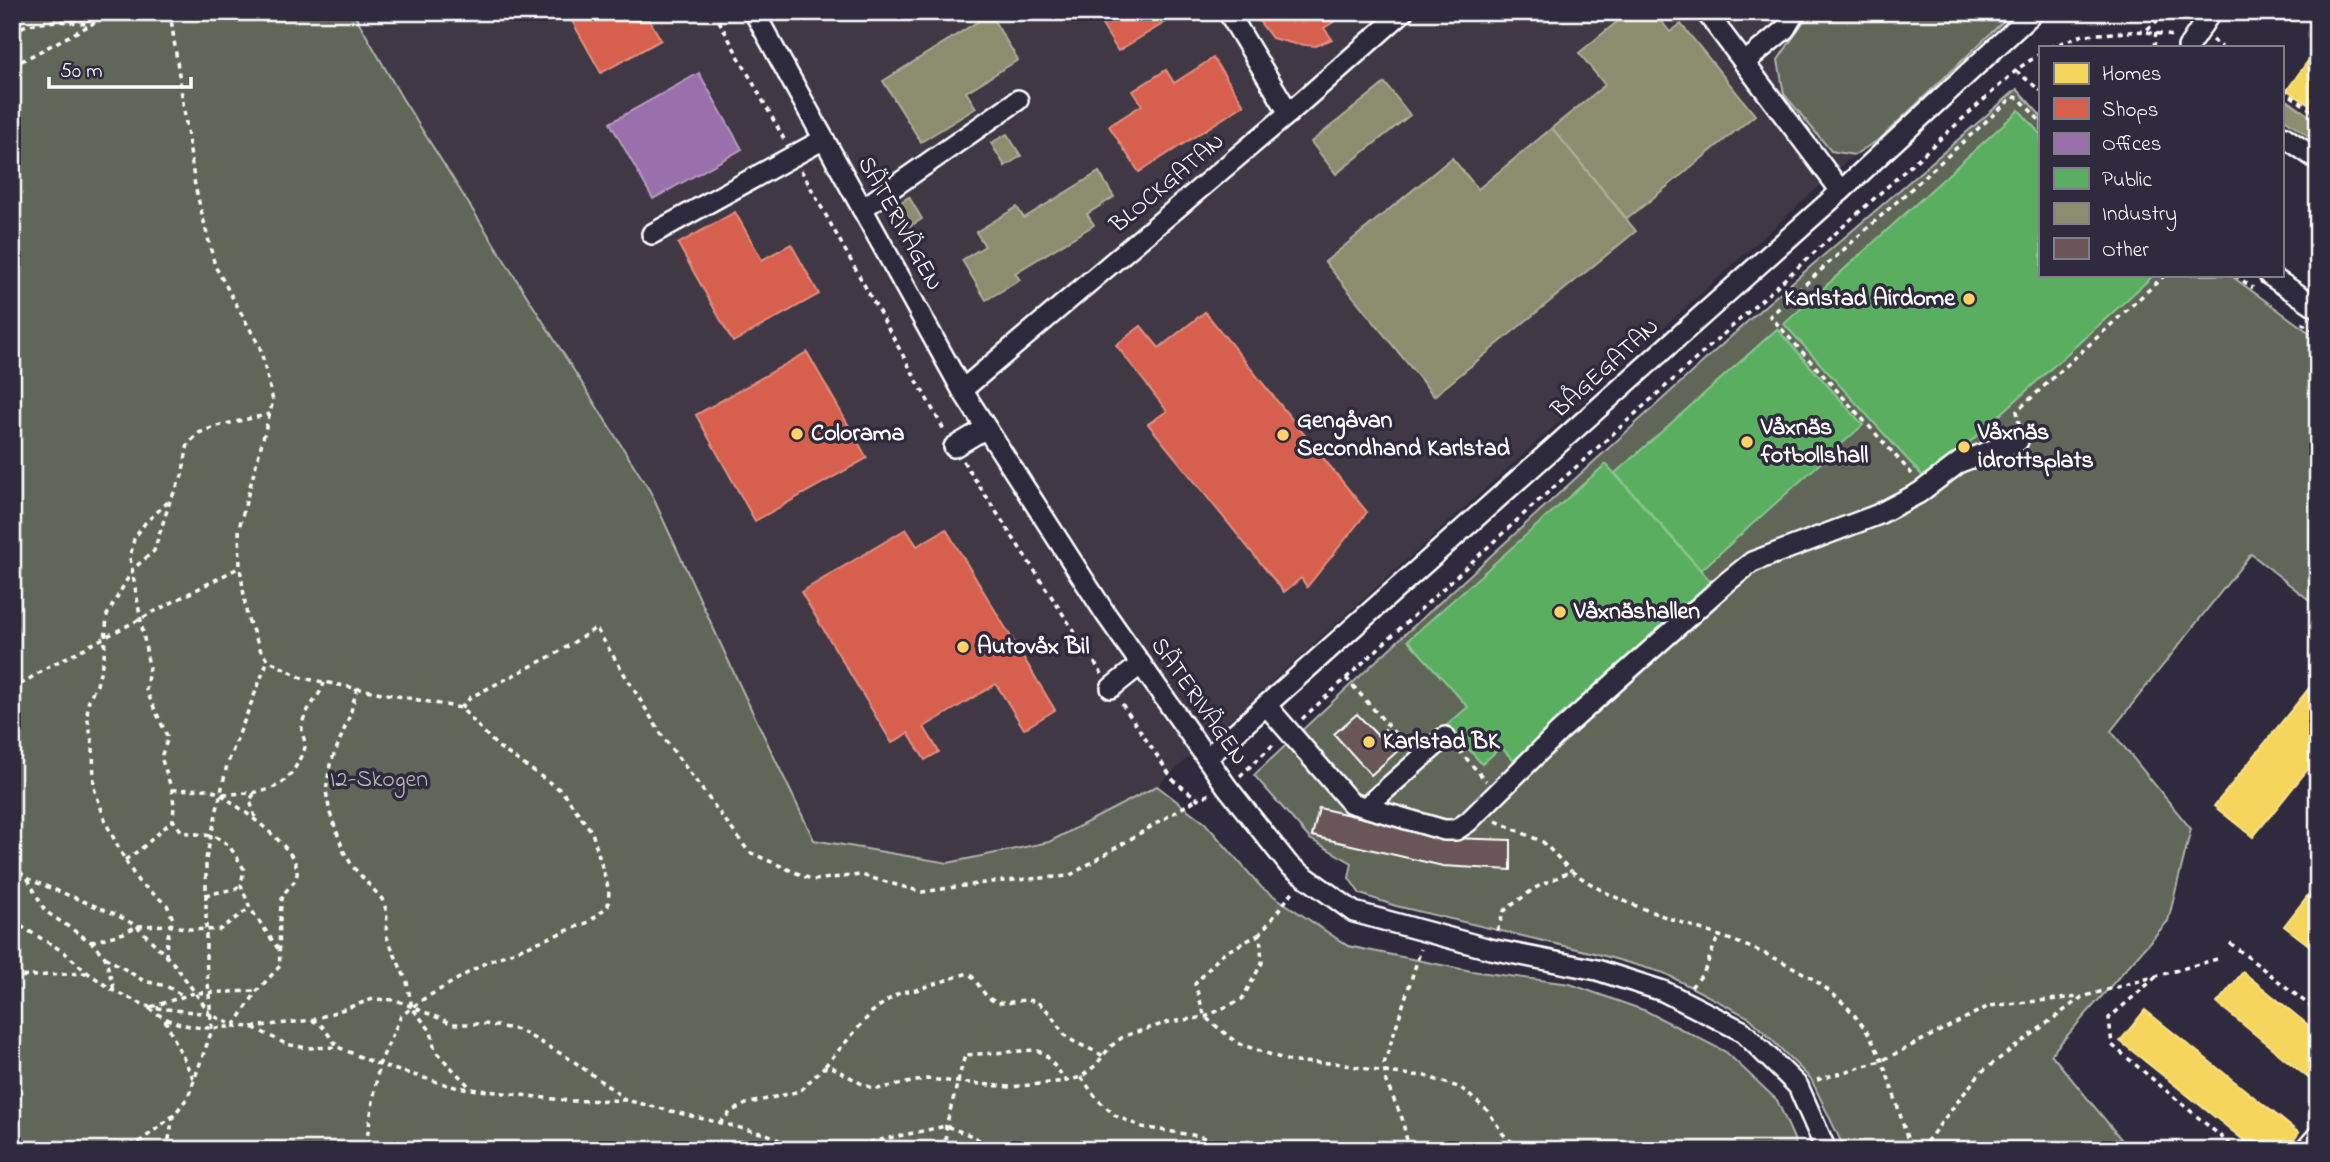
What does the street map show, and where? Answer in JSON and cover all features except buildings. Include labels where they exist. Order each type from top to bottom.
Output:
[{"type":"street","name":"SÄTERIVÄGEN","points":[[754,12],[962,390],[1105,612],[1227,787],[1289,865],[1354,912],[1490,949],[1597,970],[1662,991],[1742,1031],[1798,1086],[1826,1150]]},
{"type":"street","points":[[1228,12],[1289,113]]},
{"type":"street","name":"BLOCKGATAN","points":[[962,390],[1289,113],[1403,12]]},
{"type":"street","points":[[1706,12],[1841,191]]},
{"type":"street","points":[[1744,63],[1785,29],[1795,12]]},
{"type":"street","name":"BÅGEGATAN","points":[[1207,758],[1841,191],[2034,12]]},
{"type":"street","points":[[2191,43],[2201,15]]},
{"type":"street","points":[[862,209],[1018,100]]},
{"type":"street","points":[[2284,137],[2318,160]]},
{"type":"street","points":[[652,234],[824,139]]},
{"type":"street","points":[[2270,276],[2318,308]]},
{"type":"street","points":[[954,447],[986,428]]},
{"type":"street","points":[[1266,705],[1351,803],[1444,830],[1456,830],[1477,814],[1579,714],[1752,562],[1877,515],[1925,488],[1961,462],[2018,441]]},
{"type":"street","points":[[1111,688],[1141,664]]},
{"type":"street","points":[[1367,806],[1445,737]]},
{"type":"street","points":[[2305,1150],[2318,1135]]},
{"type":"path","points":[[12,66],[114,12]]},
{"type":"path","points":[[170,12],[195,186],[215,266],[260,347],[273,401],[239,528],[240,567],[247,617],[261,651],[268,660],[302,678],[461,708],[497,746],[562,791],[592,832],[609,891],[608,906],[589,922],[485,963],[401,1016],[379,1065],[367,1138],[376,1150]]},
{"type":"path","points":[[2145,32],[2168,12]]},
{"type":"path","points":[[12,31],[27,25],[56,21],[92,24]]},
{"type":"path","points":[[2053,46],[2083,36],[2145,32],[2155,32],[2191,43]]},
{"type":"path","points":[[2154,46],[2155,32]]},
{"type":"path","points":[[1227,787],[1525,513],[2016,71],[2039,54]]},
{"type":"path","points":[[2016,71],[2039,89]]},
{"type":"path","points":[[2284,91],[2318,115]]},
{"type":"path","points":[[1925,488],[1770,316],[2013,97],[2019,98],[2039,120]]},
{"type":"path","points":[[2018,441],[2020,433],[2017,411],[2164,276]]},
{"type":"path","points":[[166,957],[173,919],[167,905],[138,881],[125,860],[107,825],[94,788],[93,747],[87,715],[89,698],[97,685],[107,638],[107,615],[133,569],[154,551],[170,500],[181,476],[188,444],[199,433],[217,426],[270,414]]},
{"type":"path","points":[[170,500],[145,523],[134,539],[130,558],[149,674],[146,690],[160,726],[168,738],[161,757],[172,790],[173,820],[181,832],[210,835],[225,840],[244,869],[241,885],[250,908],[279,950]]},
{"type":"path","points":[[12,690],[46,668],[240,567]]},
{"type":"path","points":[[461,708],[471,696],[556,653],[596,628],[663,737],[749,852],[813,880],[861,875],[922,892],[991,882],[1069,876],[1198,799]]},
{"type":"path","points":[[120,1150],[142,1140],[174,1115],[188,1097],[212,1030],[206,931],[206,859],[227,765],[268,660]]},
{"type":"path","points":[[1346,678],[1419,760]]},
{"type":"path","points":[[221,794],[254,793],[271,789],[286,781],[295,769],[305,746],[302,727],[309,706],[320,696],[324,683]]},
{"type":"path","points":[[357,688],[331,765],[326,791],[330,813],[344,852],[353,867],[382,899],[387,912],[386,935],[407,982],[412,1008],[431,1031],[435,1051],[472,1089]]},
{"type":"path","points":[[1445,737],[1497,793]]},
{"type":"path","points":[[172,790],[208,789],[221,794],[289,850],[297,866],[298,877],[283,895],[280,909],[279,966],[257,991],[234,1026]]},
{"type":"path","points":[[254,793],[250,800],[257,823]]},
{"type":"path","points":[[1477,814],[1543,842],[1571,872],[1607,893],[1788,962],[1838,998],[1864,1027],[1881,1062],[1911,1150]]},
{"type":"path","points":[[125,860],[142,849],[173,820]]},
{"type":"path","points":[[12,864],[28,879],[45,911],[91,942],[105,957],[144,981],[166,986],[184,996]]},
{"type":"path","points":[[1490,949],[1504,911],[1535,888],[1571,872]]},
{"type":"path","points":[[1305,877],[1260,934],[1222,954],[1195,984],[1205,1017],[1237,1043],[1292,1062],[1335,1063],[1384,1073],[1425,1076],[1461,1088],[1488,1111],[1503,1134],[1521,1150]]},
{"type":"path","points":[[28,879],[115,914],[137,926],[174,965],[210,1014]]},
{"type":"path","points":[[205,895],[235,889],[241,885]]},
{"type":"path","points":[[91,942],[124,933],[137,926],[171,925],[206,931],[219,930],[250,908]]},
{"type":"path","points":[[12,921],[64,952],[114,991],[149,1007],[165,1020],[194,1080]]},
{"type":"path","points":[[1409,1150],[1402,1118],[1384,1073],[1384,1064],[1425,932]]},
{"type":"path","points":[[823,1068],[832,1067],[864,1085],[877,1089],[928,1079],[1011,1087],[1081,1077],[1124,1036],[1169,1022],[1205,1017],[1242,999],[1262,963],[1260,934]]},
{"type":"path","points":[[1679,999],[1703,974],[1718,937]]},
{"type":"path","points":[[2230,943],[2318,1012]]},
{"type":"path","points":[[105,957],[114,991]]},
{"type":"path","points":[[1798,1086],[1881,1062],[1989,1006],[2082,997],[2217,959]]},
{"type":"path","points":[[12,977],[88,973]]},
{"type":"path","points":[[719,1123],[732,1111],[746,1104],[800,1091],[872,1012],[901,992],[916,990],[968,973],[986,996],[993,1000],[1002,1003],[1027,999],[1042,1006],[1065,1036],[1103,1056]]},
{"type":"path","points":[[2158,976],[2109,1018],[2112,1045],[2237,1150]]},
{"type":"path","points":[[149,1007],[194,993],[257,991]]},
{"type":"path","points":[[1920,1150],[1980,1073],[2082,997]]},
{"type":"path","points":[[165,1020],[212,1030],[234,1026],[252,1027],[312,1020],[373,999],[396,1000],[453,1024],[485,1024],[519,1030],[572,1060],[626,1100]]},
{"type":"path","points":[[149,1007],[210,1014],[234,1026]]},
{"type":"path","points":[[312,1020],[322,1026],[338,1047]]},
{"type":"path","points":[[252,1027],[286,1044],[306,1048],[338,1047],[379,1065],[455,1087],[570,1101],[626,1100],[769,1135],[798,1150]]},
{"type":"path","points":[[945,1150],[946,1126],[965,1055],[1035,1050],[1044,1053],[1067,1081]]},
{"type":"path","points":[[1081,1077],[1098,1100],[1116,1116],[1142,1126],[1198,1136],[1244,1150]]},
{"type":"path","points":[[167,1150],[174,1115]]},
{"type":"path","points":[[852,1150],[861,1144],[946,1126],[975,1136],[991,1150]]},
{"type":"shaded area","points":[[353,12],[1810,12],[1797,34],[1831,151],[1854,155],[1157,786],[1049,842],[947,863],[814,840],[650,490],[402,98]]},
{"type":"green space","name":"I2-Skogen","points":[[12,12],[353,12],[402,98],[650,491],[814,840],[948,863],[1049,842],[1157,786],[1205,823],[1262,888],[1348,946],[1471,971],[1570,984],[1646,1011],[1726,1052],[1777,1100],[1795,1141],[1796,1150],[12,1150]]},
{"type":"green space","points":[[1810,12],[2013,12],[1880,139],[1854,155],[1831,151],[1784,94],[1778,60]]},
{"type":"green space","name":"Våxnäs idrottsplats","points":[[2017,89],[2039,114],[2039,276],[2231,276],[2318,339],[2318,607],[2251,554],[2111,731],[2191,829],[2168,921],[2051,1054],[2130,1150],[1845,1150],[1811,1079],[1750,1018],[1664,973],[1594,953],[1396,906],[1360,894],[1349,878],[1352,863],[1310,839],[1254,775],[1760,310]]},
{"type":"place","name":"Karlstad Airdome","points":[[1969,299]]},
{"type":"place","name":"Colorama","points":[[797,434]]},
{"type":"place","name":"Gengåvan Secondhand Karlstad","points":[[1283,435]]},
{"type":"place","name":"Våxnäs fotbollshall","points":[[1747,442]]},
{"type":"place","name":"Våxnäs idrottsplats","points":[[1964,447]]},
{"type":"place","name":"Våxnäshallen","points":[[1560,612]]},
{"type":"place","name":"Autovåx Bil","points":[[963,647]]},
{"type":"place","name":"Karlstad BK","points":[[1369,742]]}]
